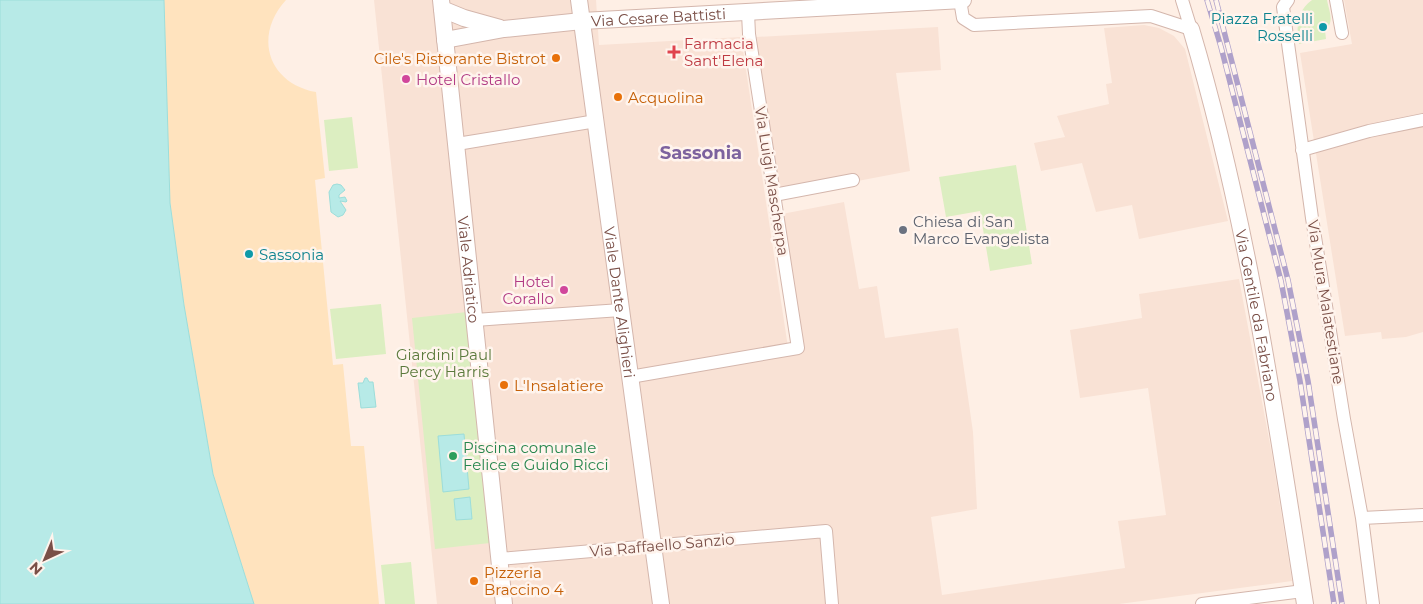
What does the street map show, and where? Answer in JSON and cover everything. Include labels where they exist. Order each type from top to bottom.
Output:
[{"type":"street","name":"Viale Dante Alighieri","points":[[579,0],[661,604]]},
{"type":"street","name":"Via Cesare Battisti","points":[[445,40],[504,29],[582,21],[961,0]]},
{"type":"street","points":[[961,0],[963,18],[974,25],[1151,16],[1191,29]]},
{"type":"street","name":"Via Gentile da Fabriano","points":[[1182,0],[1220,132],[1251,278],[1304,597]]},
{"type":"street","name":"Via Mura Malatestiane","points":[[1288,0],[1283,7],[1302,150],[1344,419],[1362,518],[1373,604]]},
{"type":"street","points":[[1336,0],[1342,33]]},
{"type":"street","name":"Via Cesare Battisti","points":[[441,5],[464,18],[504,29]]},
{"type":"street","name":"Viale Adriatico","points":[[441,5],[504,604]]},
{"type":"street","name":"Via Luigi Mascherpa","points":[[630,377],[798,348],[749,34],[748,13]]},
{"type":"street","points":[[1302,150],[1369,131],[1423,120]]},
{"type":"street","points":[[457,144],[596,121]]},
{"type":"street","points":[[774,194],[853,180]]},
{"type":"street","points":[[475,320],[621,310]]},
{"type":"street","points":[[1362,518],[1423,515]]},
{"type":"street","name":"Via Raffaello Sanzio","points":[[499,559],[826,531],[832,604]]},
{"type":"street","points":[[1202,604],[1304,597]]},
{"type":"shaded area","points":[[374,0],[596,0],[599,45],[741,37],[789,354],[803,351],[782,214],[844,202],[859,289],[877,286],[885,338],[958,328],[973,432],[977,509],[931,517],[942,595],[1125,568],[1118,521],[1166,515],[1148,388],[1080,398],[1070,330],[1142,318],[1139,294],[1239,279],[1272,455],[1292,581],[1119,604],[437,604]]},
{"type":"shaded area","points":[[1344,0],[1423,0],[1423,332],[1406,337],[1382,339],[1381,332],[1345,336],[1300,53],[1352,44]]},
{"type":"shaded area","points":[[1144,25],[1159,28],[1174,36],[1185,49],[1228,221],[1139,239],[1132,205],[1096,212],[1082,163],[1041,171],[1034,143],[1065,137],[1057,116],[1109,104],[1106,84],[1112,83],[1104,28]]},
{"type":"shaded area","points":[[938,27],[941,70],[896,73],[910,171],[779,196],[756,37]]},
{"type":"green space","points":[[1312,0],[1327,0],[1331,20],[1325,30],[1326,39],[1299,44],[1299,19],[1303,9]]},
{"type":"green space","points":[[352,117],[358,168],[329,171],[324,120]]},
{"type":"green space","points":[[1016,165],[1032,264],[990,271],[980,211],[946,217],[939,177]]},
{"type":"green space","points":[[381,304],[386,354],[336,359],[330,309]]},
{"type":"green space","name":"Giardini Paul Percy Harris","points":[[467,312],[490,543],[435,549],[412,318]]},
{"type":"green space","points":[[411,562],[415,604],[385,604],[381,565]]},
{"type":"sand","name":"Sassonia","points":[[164,0],[286,0],[276,14],[270,28],[268,43],[271,56],[277,68],[286,79],[300,87],[316,92],[325,178],[315,180],[333,365],[343,364],[351,446],[364,446],[379,604],[254,604],[213,474],[184,305],[170,203]]},
{"type":"water","points":[[0,0],[164,0],[170,203],[184,305],[213,474],[254,604],[0,604]]},
{"type":"water","points":[[333,185],[341,185],[345,190],[339,195],[339,198],[345,197],[347,201],[340,201],[346,210],[343,215],[338,217],[331,212],[329,192]]},
{"type":"water","points":[[365,378],[369,382],[373,382],[376,407],[361,408],[358,383],[363,383]]},
{"type":"water","points":[[464,434],[469,489],[443,492],[438,436]]},
{"type":"water","points":[[470,497],[472,519],[456,520],[454,499]]},
{"type":"railway","points":[[1207,0],[1221,47],[1281,281],[1300,381],[1334,604]]},
{"type":"railway","points":[[1216,0],[1288,280],[1308,381],[1342,604]]},
{"type":"place","name":"Piazza Fratelli Rosselli","points":[[1323,27]]},
{"type":"place","name":"Farmacia Sant'Elena","points":[[674,52]]},
{"type":"place","name":"Cile's Ristorante Bistrot","points":[[556,58]]},
{"type":"place","name":"Hotel Cristallo","points":[[406,79]]},
{"type":"place","name":"Acquolina","points":[[618,97]]},
{"type":"place","name":"Chiesa di San Marco Evangelista","points":[[903,230]]},
{"type":"place","name":"Sassonia","points":[[249,254]]},
{"type":"place","name":"Hotel Corallo","points":[[564,290]]},
{"type":"place","name":"L'Insalatiere","points":[[504,385]]},
{"type":"place","name":"Piscina comunale Felice e Guido Ricci","points":[[453,456]]},
{"type":"place","name":"Pizzeria Braccino 4","points":[[474,581]]},
{"type":"district","name":"Sassonia","points":[[701,153]]}]
